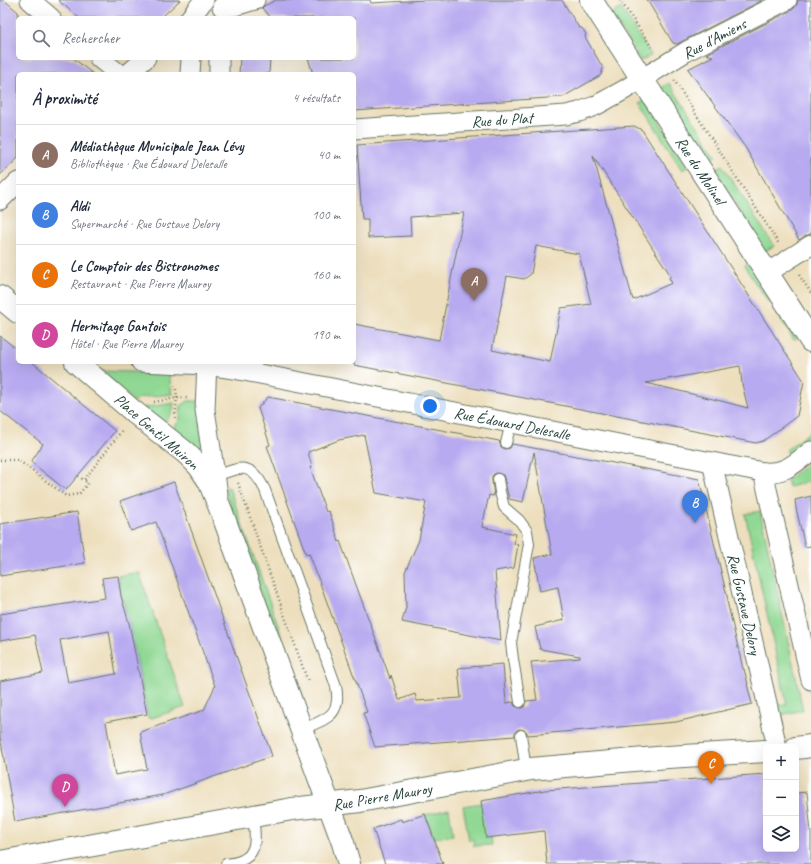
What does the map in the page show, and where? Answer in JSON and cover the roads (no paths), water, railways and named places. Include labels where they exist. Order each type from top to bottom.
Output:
[{"type":"street","points":[[30,0],[49,16]]},
{"type":"street","points":[[220,8],[255,0]]},
{"type":"street","name":"Rue d'Amiens","points":[[642,79],[687,51],[787,0]]},
{"type":"street","name":"Rue du Molinel","points":[[593,1],[811,341]]},
{"type":"street","points":[[102,60],[116,72]]},
{"type":"street","points":[[130,72],[144,60]]},
{"type":"street","points":[[190,72],[191,60]]},
{"type":"street","points":[[219,60],[219,72]]},
{"type":"street","name":"Rue du Plat","points":[[356,129],[566,115],[595,106],[642,79]]},
{"type":"street","points":[[0,200],[16,184]]},
{"type":"street","points":[[767,273],[811,245]]},
{"type":"street","points":[[0,297],[16,310]]},
{"type":"street","name":"Place Gentil Muiron","points":[[78,364],[134,412],[186,453],[199,466],[209,481],[222,513],[349,864]]},
{"type":"street","points":[[207,364],[205,410],[222,513]]},
{"type":"street","name":"Rue Édouard Delesalle","points":[[207,364],[763,472],[771,473],[784,470],[811,450]]},
{"type":"street","name":"Rue Gustave Delory","points":[[712,462],[776,744]]},
{"type":"street","points":[[763,472],[811,680]]},
{"type":"street","points":[[799,748],[811,746]]},
{"type":"street","name":"Rue Pierre Mauroy","points":[[0,862],[292,810],[360,801],[526,770],[660,758],[763,751]]},
{"type":"lane","points":[[506,443],[511,423]]},
{"type":"lane","points":[[215,476],[241,468],[248,469],[261,481],[336,686],[338,696],[335,710],[330,716],[301,730]]},
{"type":"lane","points":[[498,479],[504,507],[519,520],[527,531],[529,544],[511,643],[520,702]]},
{"type":"lane","points":[[522,735],[526,770]]},
{"type":"lane","points":[[226,864],[244,860],[249,856],[255,843],[253,817]]},
{"type":"place","name":"Médiathèque Municipale Jean Lévy","points":[[474,301]]},
{"type":"place","name":"Aldi","points":[[695,523]]},
{"type":"place","name":"Le Comptoir des Bistronomes","points":[[711,784]]},
{"type":"place","name":"Hermitage Gantois","points":[[65,807]]}]
